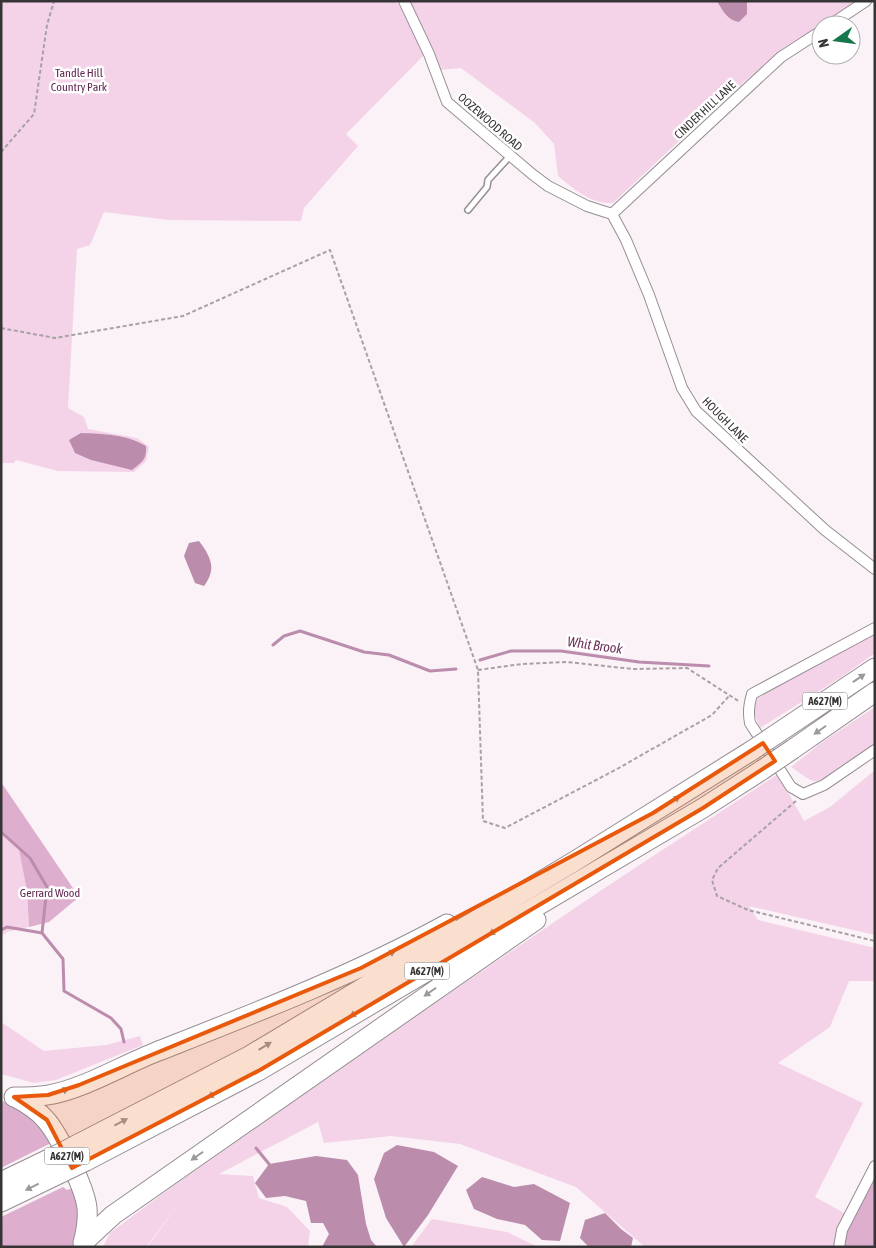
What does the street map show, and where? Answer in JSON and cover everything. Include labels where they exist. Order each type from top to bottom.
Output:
[{"type":"highway","name":"A627(M)","points":[[82,1153],[249,1056],[653,814],[776,735],[875,668]]},
{"type":"highway","name":"A627(M)","points":[[83,1244],[98,1227],[120,1209],[467,967],[762,770],[875,692]]},
{"type":"highway","name":"A627(M)","points":[[1,1202],[59,1164],[260,1070],[703,808]]},
{"type":"highway","name":"A627(M)","points":[[7,1095],[48,1096],[70,1089],[144,1057],[279,1004],[360,968],[653,814]]},
{"type":"highway","name":"A627(M)","points":[[7,1095],[26,1103],[47,1120],[55,1133],[77,1178],[87,1206],[83,1244]]},
{"type":"highway","name":"A627(M)","points":[[1,1182],[59,1164]]},
{"type":"street","name":"OOZEWOOD ROAD","points":[[404,1],[429,54],[447,102],[548,186],[587,206],[612,214]]},
{"type":"street","points":[[845,15],[866,1]]},
{"type":"street","name":"CINDER HILL LANE","points":[[612,214],[781,57],[811,38]]},
{"type":"street","name":"HOUGH LANE","points":[[612,214],[626,240],[649,295],[682,388],[696,411],[825,530],[875,569]]},
{"type":"street","points":[[875,628],[752,694],[749,706],[750,723],[791,787],[803,794],[824,785],[875,750]]},
{"type":"street","points":[[839,1247],[842,1230],[875,1166]]},
{"type":"lane","points":[[468,210],[488,187],[488,180],[510,156]]},
{"type":"path","points":[[1,152],[34,114],[46,25],[54,1]]},
{"type":"path","points":[[1,328],[55,338],[183,316],[330,250],[478,670],[483,822],[506,828],[618,769],[712,715],[729,696]]},
{"type":"path","points":[[478,670],[522,664],[567,662],[632,669],[687,668],[729,696],[749,706]]},
{"type":"path","points":[[803,794],[718,868],[712,880],[718,896],[748,910],[875,941]]},
{"type":"highlighted area","points":[[763,743],[775,761],[703,808],[260,1070],[72,1168],[47,1120],[14,1097],[48,1095],[79,1085],[361,968],[653,813]]},
{"type":"green space","name":"Tandle Hill Country Park","points":[[1,1],[395,1],[405,12],[424,55],[346,134],[358,146],[304,208],[301,221],[169,220],[104,212],[90,245],[77,249],[68,408],[84,417],[88,429],[137,438],[149,447],[146,461],[134,472],[58,471],[16,460],[14,463],[1,463]]},
{"type":"green space","points":[[410,1],[860,1],[837,15],[811,15],[811,31],[783,48],[713,109],[613,203],[605,203],[590,198],[576,191],[558,176],[554,144],[535,123],[461,68],[440,70]]},
{"type":"green space","points":[[875,634],[875,653],[840,678],[760,728],[753,710],[759,695]]},
{"type":"green space","points":[[875,707],[875,745],[854,761],[836,773],[814,781],[791,767],[821,743]]},
{"type":"green space","points":[[875,770],[875,935],[749,906],[758,920],[875,948],[875,981],[849,981],[830,1027],[778,1063],[863,1103],[815,1197],[846,1214],[836,1235],[833,1247],[645,1247],[576,1187],[460,1144],[391,1136],[324,1143],[318,1122],[219,1174],[253,1176],[259,1198],[287,1207],[310,1231],[308,1247],[147,1247],[181,1201],[146,1247],[103,1247],[110,1233],[169,1189],[425,1010],[600,891],[778,774],[804,821],[830,807]]},
{"type":"green space","name":"Gerrard Wood","points":[[1,782],[79,897],[49,922],[29,927],[27,891],[19,850],[1,831]]},
{"type":"green space","points":[[1,831],[19,850],[27,891],[29,927],[7,932],[1,936]]},
{"type":"green space","points":[[1,1022],[44,1051],[106,1045],[140,1036],[143,1045],[56,1080],[34,1083],[1,1074]]},
{"type":"green space","points":[[1,1101],[10,1103],[24,1111],[51,1143],[1,1168]]},
{"type":"green space","points":[[875,1179],[875,1247],[844,1247],[847,1231]]},
{"type":"green space","points":[[63,1187],[67,1190],[73,1188],[77,1203],[79,1225],[74,1247],[1,1247],[1,1217]]},
{"type":"green space","points":[[432,1219],[507,1232],[538,1247],[411,1247]]},
{"type":"shaded area","points":[[717,1],[747,1],[747,14],[739,22],[735,21],[726,14]]},
{"type":"shaded area","points":[[81,433],[114,435],[138,442],[146,446],[145,458],[132,470],[91,460],[75,453],[69,440]]},
{"type":"shaded area","points":[[199,541],[207,552],[211,563],[210,574],[204,586],[195,583],[184,556],[189,543]]},
{"type":"shaded area","points":[[397,1145],[434,1152],[458,1166],[428,1215],[404,1247],[386,1218],[374,1179],[384,1153]]},
{"type":"shaded area","points":[[316,1156],[347,1160],[358,1175],[366,1224],[371,1240],[377,1247],[322,1247],[329,1234],[323,1223],[311,1223],[306,1201],[285,1196],[266,1198],[255,1183],[269,1164]]},
{"type":"shaded area","points":[[482,1177],[514,1187],[534,1184],[570,1203],[560,1241],[542,1240],[525,1225],[497,1219],[474,1209],[466,1190]]},
{"type":"shaded area","points":[[605,1213],[633,1238],[631,1247],[589,1247],[580,1238],[585,1220]]},
{"type":"waterway","name":"Whit Brook","points":[[273,645],[284,636],[300,631],[364,652],[389,655],[430,671],[456,669]]},
{"type":"waterway","name":"Whit Brook","points":[[480,660],[511,651],[561,651],[639,662],[709,666]]},
{"type":"waterway","points":[[1,832],[30,858],[47,887],[42,933],[63,959],[64,991],[111,1018],[121,1029],[124,1042]]},
{"type":"waterway","points":[[1,930],[7,927],[42,933]]},
{"type":"waterway","points":[[256,1148],[269,1164]]}]
